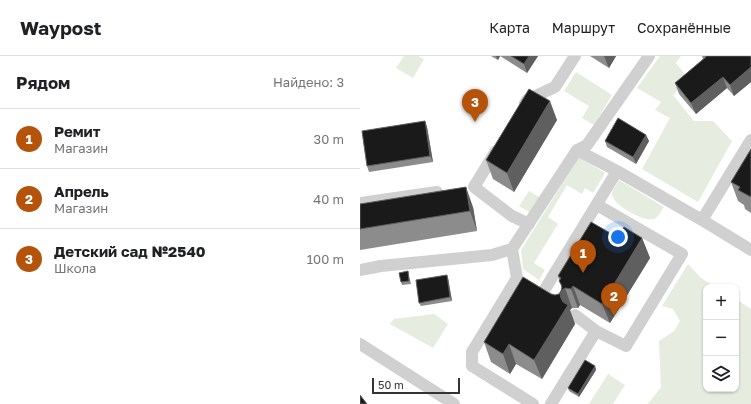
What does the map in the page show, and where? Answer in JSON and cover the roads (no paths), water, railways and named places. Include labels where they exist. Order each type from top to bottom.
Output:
[{"type":"lane","points":[[519,113],[527,100],[556,87],[574,56]]},
{"type":"lane","points":[[360,270],[381,266],[492,255],[512,249],[577,150],[587,145],[649,56]]},
{"type":"lane","points":[[503,140],[470,188],[512,216],[529,224]]},
{"type":"lane","points":[[702,220],[751,140]]},
{"type":"lane","points":[[577,150],[617,171],[751,250]]},
{"type":"lane","points":[[542,294],[617,171]]},
{"type":"lane","points":[[360,203],[451,190]]},
{"type":"lane","points":[[575,315],[596,331],[626,346],[682,254],[598,204]]},
{"type":"lane","points":[[512,249],[523,282],[562,307]]},
{"type":"lane","points":[[523,282],[472,352],[472,366],[533,404]]},
{"type":"lane","points":[[551,404],[596,331]]},
{"type":"lane","points":[[360,344],[454,404]]},
{"type":"place","name":"Детский сад №2540","points":[[475,122]]},
{"type":"place","name":"Ремит","points":[[583,273]]},
{"type":"place","name":"Апрель","points":[[614,316]]}]
